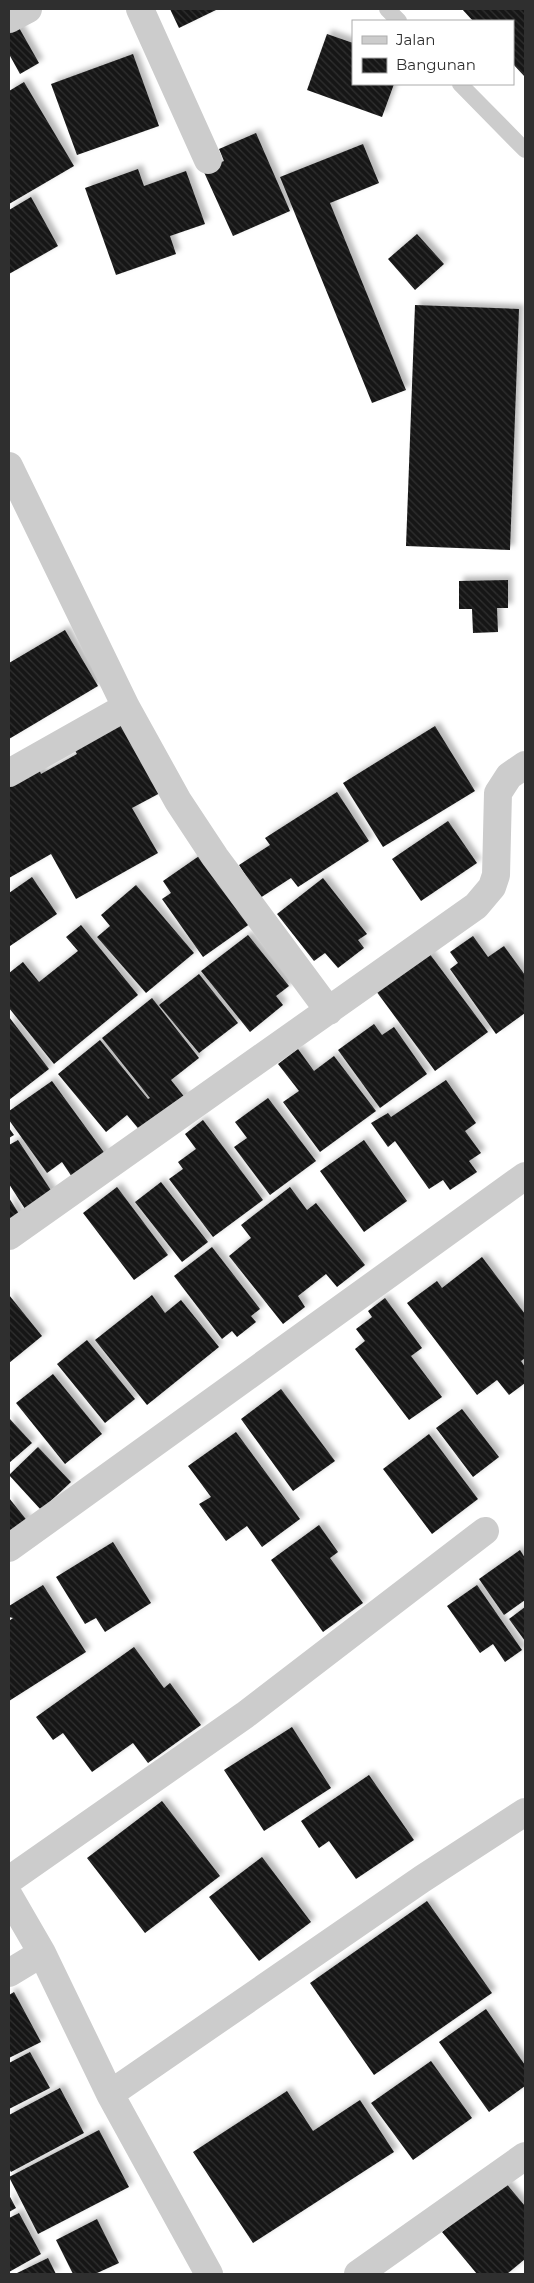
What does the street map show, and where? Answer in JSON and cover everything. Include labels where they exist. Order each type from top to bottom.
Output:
[{"type":"street","points":[[9,20],[28,9]]},
{"type":"street","points":[[140,9],[208,160]]},
{"type":"street","points":[[9,466],[126,706],[178,800],[215,857],[329,1011]]},
{"type":"street","points":[[9,773],[126,706]]},
{"type":"street","points":[[9,1236],[476,906],[492,887],[496,875],[498,858],[496,822],[498,793],[509,776],[525,765]]},
{"type":"street","points":[[9,1548],[525,1176]]},
{"type":"street","points":[[9,1880],[245,1715],[485,1531]]},
{"type":"street","points":[[110,2094],[422,1879],[525,1812]]},
{"type":"street","points":[[9,1896],[42,1953],[110,2094],[209,2274]]},
{"type":"street","points":[[9,1973],[42,1953]]},
{"type":"street","points":[[358,2274],[525,2156]]},
{"type":"lane","points":[[387,9],[398,20]]},
{"type":"lane","points":[[461,85],[525,150]]},
{"type":"building","points":[[170,9],[218,9],[179,28]]},
{"type":"building","points":[[462,9],[525,9],[525,77],[514,65],[514,20],[472,20]]},
{"type":"building","points":[[18,26],[39,63],[20,74],[9,54],[9,31]]},
{"type":"building","points":[[327,34],[352,43],[352,85],[394,85],[382,117],[307,90]]},
{"type":"building","points":[[133,54],[159,126],[77,155],[51,84]]},
{"type":"building","points":[[24,82],[74,166],[9,204],[9,91]]},
{"type":"building","points":[[256,133],[290,211],[233,236],[203,170],[224,161],[219,149]]},
{"type":"building","points":[[363,144],[379,183],[330,203],[406,390],[372,403],[280,177]]},
{"type":"building","points":[[138,169],[144,186],[186,171],[205,224],[170,236],[176,254],[116,275],[85,188]]},
{"type":"building","points":[[31,197],[58,246],[9,274],[9,210]]},
{"type":"building","points":[[417,234],[444,264],[415,290],[388,259]]},
{"type":"building","points":[[415,305],[519,309],[510,550],[406,546]]},
{"type":"building","points":[[508,580],[508,608],[497,608],[498,632],[473,633],[472,609],[459,609],[459,581]]},
{"type":"building","points":[[65,630],[98,686],[9,739],[9,663]]},
{"type":"building","points":[[121,720],[162,792],[132,808],[158,853],[76,899],[51,854],[9,878],[9,786],[39,769],[41,774],[77,754],[73,747]]},
{"type":"building","points":[[435,726],[475,791],[383,847],[343,783]]},
{"type":"building","points":[[337,792],[369,841],[298,887],[291,878],[260,898],[239,865],[270,845],[265,838]]},
{"type":"building","points":[[448,821],[477,863],[421,901],[392,859]]},
{"type":"building","points":[[202,854],[251,923],[203,957],[162,899],[171,893],[163,881]]},
{"type":"building","points":[[32,877],[57,914],[10,946],[9,893]]},
{"type":"building","points":[[323,878],[367,934],[358,940],[364,948],[338,968],[325,953],[314,961],[277,914]]},
{"type":"building","points":[[136,885],[194,953],[146,993],[97,937],[110,926],[101,915]]},
{"type":"building","points":[[81,925],[138,995],[54,1064],[9,1008],[9,973],[23,962],[39,982],[78,951],[66,937]]},
{"type":"building","points":[[248,935],[289,986],[276,996],[283,1005],[250,1032],[201,971]]},
{"type":"building","points":[[473,936],[488,957],[504,946],[525,975],[525,1013],[496,1034],[450,969],[458,963],[450,952]]},
{"type":"building","points":[[429,953],[488,1032],[435,1071],[376,991]]},
{"type":"building","points":[[199,974],[238,1023],[199,1053],[159,1005]]},
{"type":"building","points":[[152,998],[199,1058],[171,1080],[190,1104],[147,1139],[127,1115],[106,1132],[58,1074],[100,1040],[148,1099],[150,1098],[102,1038]]},
{"type":"building","points":[[9,1017],[49,1069],[9,1100]]},
{"type":"building","points":[[374,1024],[382,1035],[394,1027],[427,1074],[380,1108],[338,1050]]},
{"type":"building","points":[[298,1049],[314,1071],[334,1056],[376,1111],[320,1152],[283,1102],[299,1091],[278,1064]]},
{"type":"building","points":[[446,1080],[476,1123],[465,1131],[481,1153],[469,1161],[477,1172],[450,1190],[443,1180],[429,1189],[395,1141],[388,1147],[371,1123],[388,1113],[391,1117]]},
{"type":"building","points":[[52,1081],[111,1162],[78,1186],[62,1162],[47,1173],[9,1120],[9,1111]]},
{"type":"building","points":[[268,1098],[316,1161],[270,1195],[234,1147],[247,1138],[235,1122]]},
{"type":"building","points":[[203,1120],[263,1200],[213,1237],[169,1179],[183,1169],[178,1162],[196,1149],[185,1134]]},
{"type":"building","points":[[9,1128],[14,1135],[9,1138]]},
{"type":"building","points":[[18,1140],[54,1195],[27,1212],[9,1184],[9,1145]]},
{"type":"building","points":[[364,1140],[407,1201],[364,1232],[320,1171]]},
{"type":"building","points":[[161,1182],[208,1242],[182,1262],[135,1202]]},
{"type":"building","points":[[117,1187],[168,1255],[134,1280],[83,1213]]},
{"type":"building","points":[[290,1187],[307,1210],[316,1203],[365,1265],[337,1287],[326,1274],[298,1296],[305,1307],[283,1324],[229,1256],[251,1238],[241,1225]]},
{"type":"building","points":[[9,1198],[21,1217],[9,1225]]},
{"type":"building","points":[[212,1247],[260,1309],[251,1316],[256,1322],[237,1337],[232,1331],[222,1339],[174,1276]]},
{"type":"building","points":[[482,1257],[525,1314],[525,1358],[521,1361],[525,1367],[525,1383],[509,1395],[497,1380],[477,1395],[407,1303],[437,1281],[442,1288]]},
{"type":"building","points":[[9,1295],[42,1336],[9,1363]]},
{"type":"building","points":[[152,1295],[165,1313],[181,1300],[219,1347],[147,1405],[95,1340]]},
{"type":"building","points":[[385,1298],[422,1348],[411,1356],[442,1397],[409,1420],[355,1349],[365,1341],[356,1329],[372,1317],[368,1311]]},
{"type":"building","points":[[87,1340],[135,1399],[105,1423],[57,1364]]},
{"type":"building","points":[[53,1374],[102,1434],[65,1464],[16,1403]]},
{"type":"building","points":[[281,1389],[335,1461],[293,1491],[241,1419]]},
{"type":"building","points":[[462,1409],[499,1457],[473,1477],[436,1428]]},
{"type":"building","points":[[9,1418],[32,1443],[9,1463]]},
{"type":"building","points":[[236,1432],[300,1519],[262,1547],[247,1526],[226,1541],[199,1504],[211,1497],[188,1466]]},
{"type":"building","points":[[429,1434],[478,1499],[432,1534],[383,1469]]},
{"type":"building","points":[[38,1447],[71,1482],[41,1510],[9,1475]]},
{"type":"building","points":[[9,1498],[29,1523],[9,1539]]},
{"type":"building","points":[[319,1525],[338,1552],[330,1558],[363,1603],[323,1632],[271,1560]]},
{"type":"building","points":[[113,1542],[151,1603],[105,1632],[96,1618],[85,1624],[56,1577]]},
{"type":"building","points":[[520,1550],[525,1558],[525,1600],[504,1615],[479,1579]]},
{"type":"building","points":[[43,1585],[86,1652],[9,1701],[9,1621],[13,1618],[9,1617],[9,1606]]},
{"type":"building","points":[[477,1585],[522,1650],[505,1662],[493,1644],[480,1653],[447,1606]]},
{"type":"building","points":[[525,1607],[525,1641],[509,1619]]},
{"type":"building","points":[[134,1647],[164,1688],[170,1683],[201,1725],[148,1763],[133,1743],[92,1772],[63,1733],[53,1740],[36,1717]]},
{"type":"building","points":[[292,1727],[331,1788],[264,1831],[224,1770]]},
{"type":"building","points":[[369,1775],[414,1840],[356,1879],[329,1841],[319,1848],[301,1821]]},
{"type":"building","points":[[162,1801],[220,1876],[145,1933],[87,1858]]},
{"type":"building","points":[[262,1857],[311,1922],[259,1961],[209,1897]]},
{"type":"building","points":[[427,1901],[492,1993],[374,2075],[310,1983]]},
{"type":"building","points":[[14,1992],[41,2042],[9,2058],[9,1995]]},
{"type":"building","points":[[486,2009],[525,2065],[525,2086],[489,2112],[439,2042]]},
{"type":"building","points":[[30,2052],[50,2088],[9,2109],[9,2063]]},
{"type":"building","points":[[431,2061],[472,2118],[413,2160],[371,2103]]},
{"type":"building","points":[[60,2088],[84,2133],[11,2172],[9,2169],[9,2115]]},
{"type":"building","points":[[287,2091],[313,2131],[360,2100],[394,2152],[253,2243],[193,2152]]},
{"type":"building","points":[[99,2130],[129,2187],[38,2234],[9,2177]]},
{"type":"building","points":[[504,2181],[525,2206],[525,2259],[507,2274],[477,2274],[442,2232]]},
{"type":"building","points":[[9,2195],[16,2208],[9,2212]]},
{"type":"building","points":[[19,2213],[41,2254],[9,2272],[9,2218]]},
{"type":"building","points":[[97,2219],[119,2263],[95,2274],[73,2274],[56,2240]]},
{"type":"building","points":[[48,2258],[56,2274],[15,2274]]}]
